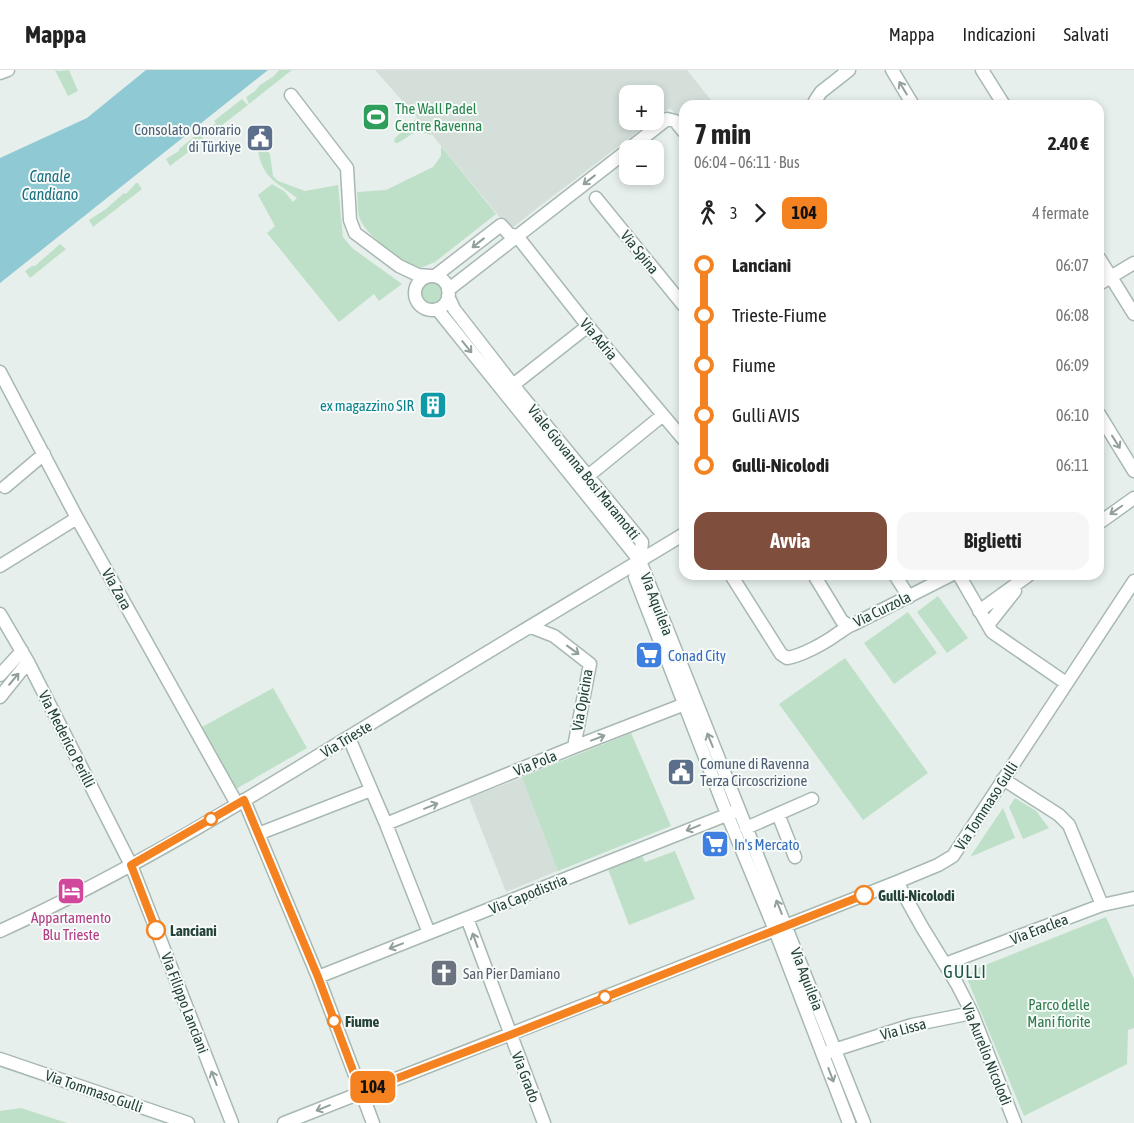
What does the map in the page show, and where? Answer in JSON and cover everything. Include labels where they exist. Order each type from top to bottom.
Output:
[{"type":"street","points":[[818,100],[822,92],[849,70]]},
{"type":"street","points":[[892,70],[910,100]]},
{"type":"street","points":[[982,70],[1001,100]]},
{"type":"street","points":[[291,95],[347,168],[350,220],[355,233],[399,266],[412,282],[420,305],[431,309],[444,304],[448,293],[619,156]]},
{"type":"street","points":[[640,140],[667,119],[679,127]]},
{"type":"street","name":"Via Spina","points":[[596,198],[679,300]]},
{"type":"street","points":[[415,289],[420,280],[432,276],[501,225],[508,234],[517,236]]},
{"type":"street","name":"Via Adria","points":[[517,236],[588,326],[679,434]]},
{"type":"street","points":[[1104,281],[1134,263]]},
{"type":"street","points":[[399,266],[418,274],[432,276],[444,281],[448,293]]},
{"type":"street","points":[[1104,266],[1134,314]]},
{"type":"street","name":"Viale Giovanna Bosi Maramotti","points":[[448,293],[454,309],[513,385],[642,542],[640,561]]},
{"type":"street","name":"Viale Giovanna Bosi Maramotti","points":[[437,308],[640,561]]},
{"type":"street","points":[[513,385],[588,326]]},
{"type":"street","name":"Via Zara","points":[[0,372],[77,518],[258,834],[318,977],[373,1123]]},
{"type":"street","points":[[588,476],[663,415]]},
{"type":"street","points":[[1104,422],[1134,470]]},
{"type":"street","points":[[5,487],[44,454]]},
{"type":"street","points":[[1104,519],[1134,498]]},
{"type":"street","points":[[0,566],[77,518]]},
{"type":"street","name":"Via Trieste","points":[[0,931],[32,917],[131,865],[241,802],[679,537]]},
{"type":"street","name":"Via Aquileia","points":[[640,561],[635,577],[685,704],[733,812],[829,1052],[864,1123]]},
{"type":"street","name":"Via Aquileia","points":[[640,561],[733,812],[746,828],[781,928]]},
{"type":"street","name":"Via Curzola","points":[[734,580],[781,654],[787,658],[836,636],[848,625],[854,624],[941,580]]},
{"type":"street","points":[[817,580],[842,621],[848,625]]},
{"type":"street","points":[[898,580],[909,597]]},
{"type":"street","points":[[962,580],[992,632],[1066,683]]},
{"type":"street","points":[[979,611],[1022,580]]},
{"type":"street","points":[[988,625],[1025,580]]},
{"type":"street","name":"Via Tommaso Gulli","points":[[284,1123],[897,882],[938,865],[953,856],[1066,683],[1132,590]]},
{"type":"street","name":"Via Mederico Perilli","points":[[0,614],[25,657],[131,865]]},
{"type":"street","name":"Via Opicina","points":[[531,626],[554,636],[590,664],[574,747]]},
{"type":"street","points":[[0,675],[25,657]]},
{"type":"street","points":[[0,697],[25,657]]},
{"type":"street","name":"Via Pola","points":[[386,824],[685,704]]},
{"type":"street","points":[[349,738],[386,824],[429,933]]},
{"type":"street","points":[[1003,779],[1059,816],[1069,825],[1102,905]]},
{"type":"street","points":[[258,834],[371,790]]},
{"type":"street","points":[[746,828],[812,799]]},
{"type":"street","name":"Via Capodistria","points":[[318,977],[733,812]]},
{"type":"street","points":[[778,814],[795,857]]},
{"type":"street","name":"Via Filippo Lanciani","points":[[131,865],[229,1119]]},
{"type":"street","name":"Via Aurelio Nicolodi","points":[[897,882],[972,1013],[1015,1123]]},
{"type":"street","name":"Via Eraclea","points":[[945,964],[1102,905],[1134,898]]},
{"type":"street","name":"Via Grado","points":[[467,918],[544,1123]]},
{"type":"street","name":"Via Lissa","points":[[829,1052],[912,1026],[972,1013]]},
{"type":"street","name":"Via Aquileia","points":[[829,1052],[849,1123]]},
{"type":"street","name":"Via Tommaso Gulli","points":[[0,1058],[188,1123]]},
{"type":"shaded area","points":[[375,70],[687,70],[711,100],[679,100],[679,118],[670,108],[664,112],[664,85],[619,85],[619,130],[640,130],[627,140],[619,140],[619,146],[510,230],[429,131]]},
{"type":"shaded area","points":[[552,766],[589,858],[506,892],[469,798]]},
{"type":"green space","points":[[55,70],[69,70],[78,91],[68,96]]},
{"type":"green space","points":[[279,70],[292,70],[249,104],[246,97]]},
{"type":"green space","points":[[242,99],[248,105],[217,129],[215,126],[204,135],[203,133],[216,123],[214,121]]},
{"type":"green space","points":[[417,118],[432,135],[416,132],[397,143],[394,142],[395,138]]},
{"type":"green space","points":[[199,133],[204,140],[170,166],[166,159],[179,151]]},
{"type":"green space","points":[[441,146],[496,214],[435,262],[420,268],[394,254],[368,231],[359,216],[357,192],[386,190],[433,167],[441,156]]},
{"type":"green space","points":[[261,149],[267,150],[270,154],[273,176],[278,181],[305,191],[338,185],[343,237],[352,248],[402,284],[379,301],[374,294],[339,322],[267,233],[275,226],[258,195],[272,184],[284,191],[293,202],[297,198],[267,174],[260,160],[258,151]]},
{"type":"green space","points":[[136,183],[142,189],[93,227],[89,220],[106,209],[124,193],[126,194]]},
{"type":"green space","points":[[60,244],[66,249],[30,278],[25,271],[35,266]]},
{"type":"green space","points":[[432,281],[440,284],[443,292],[440,300],[432,303],[424,300],[421,292],[424,284]]},
{"type":"green space","points":[[938,596],[968,638],[947,653],[917,612]]},
{"type":"green space","points":[[908,612],[937,653],[894,684],[864,643]]},
{"type":"green space","points":[[845,658],[928,773],[863,820],[779,704]]},
{"type":"green space","points":[[273,688],[307,748],[236,789],[202,727]]},
{"type":"green space","points":[[631,733],[671,826],[558,871],[522,777]]},
{"type":"green space","points":[[1015,798],[1036,811],[1049,828],[1023,839],[1009,807]]},
{"type":"green space","points":[[1003,808],[1015,838],[970,857]]},
{"type":"green space","points":[[675,851],[695,899],[629,925],[608,869],[642,856],[645,862]]},
{"type":"green space","name":"Parco delle Mani fiorite","points":[[1106,917],[1134,979],[1134,1028],[1128,1030],[1127,1064],[1024,1116],[968,981],[973,970]]},
{"type":"green space","points":[[21,1108],[67,1123],[0,1123],[0,1111]]},
{"type":"water","name":"Canale Candiano","points":[[146,70],[268,70],[0,283],[0,158],[87,118]]},
{"type":"bus line","name":"104","points":[[156,930],[131,865],[244,800],[318,977],[361,1092],[864,895]]},
{"type":"place","name":"The Wall Padel Centre Ravenna","points":[[376,117]]},
{"type":"place","name":"Consolato Onorario di Türkiye","points":[[260,138]]},
{"type":"place","name":"ex magazzino SIR","points":[[433,405]]},
{"type":"place","name":"Conad City","points":[[649,655]]},
{"type":"place","name":"Comune di Ravenna Terza Circoscrizione","points":[[681,772]]},
{"type":"place","name":"In's Mercato","points":[[715,844]]},
{"type":"place","name":"Appartamento Blu Trieste","points":[[71,891]]},
{"type":"place","name":"Gulli-Nicolodi","points":[[864,895]]},
{"type":"place","name":"Lanciani","points":[[156,930]]},
{"type":"place","name":"San Pier Damiano","points":[[444,973]]},
{"type":"place","name":"Fiume","points":[[334,1021]]},
{"type":"district","name":"GULLI","points":[[965,971]]}]
